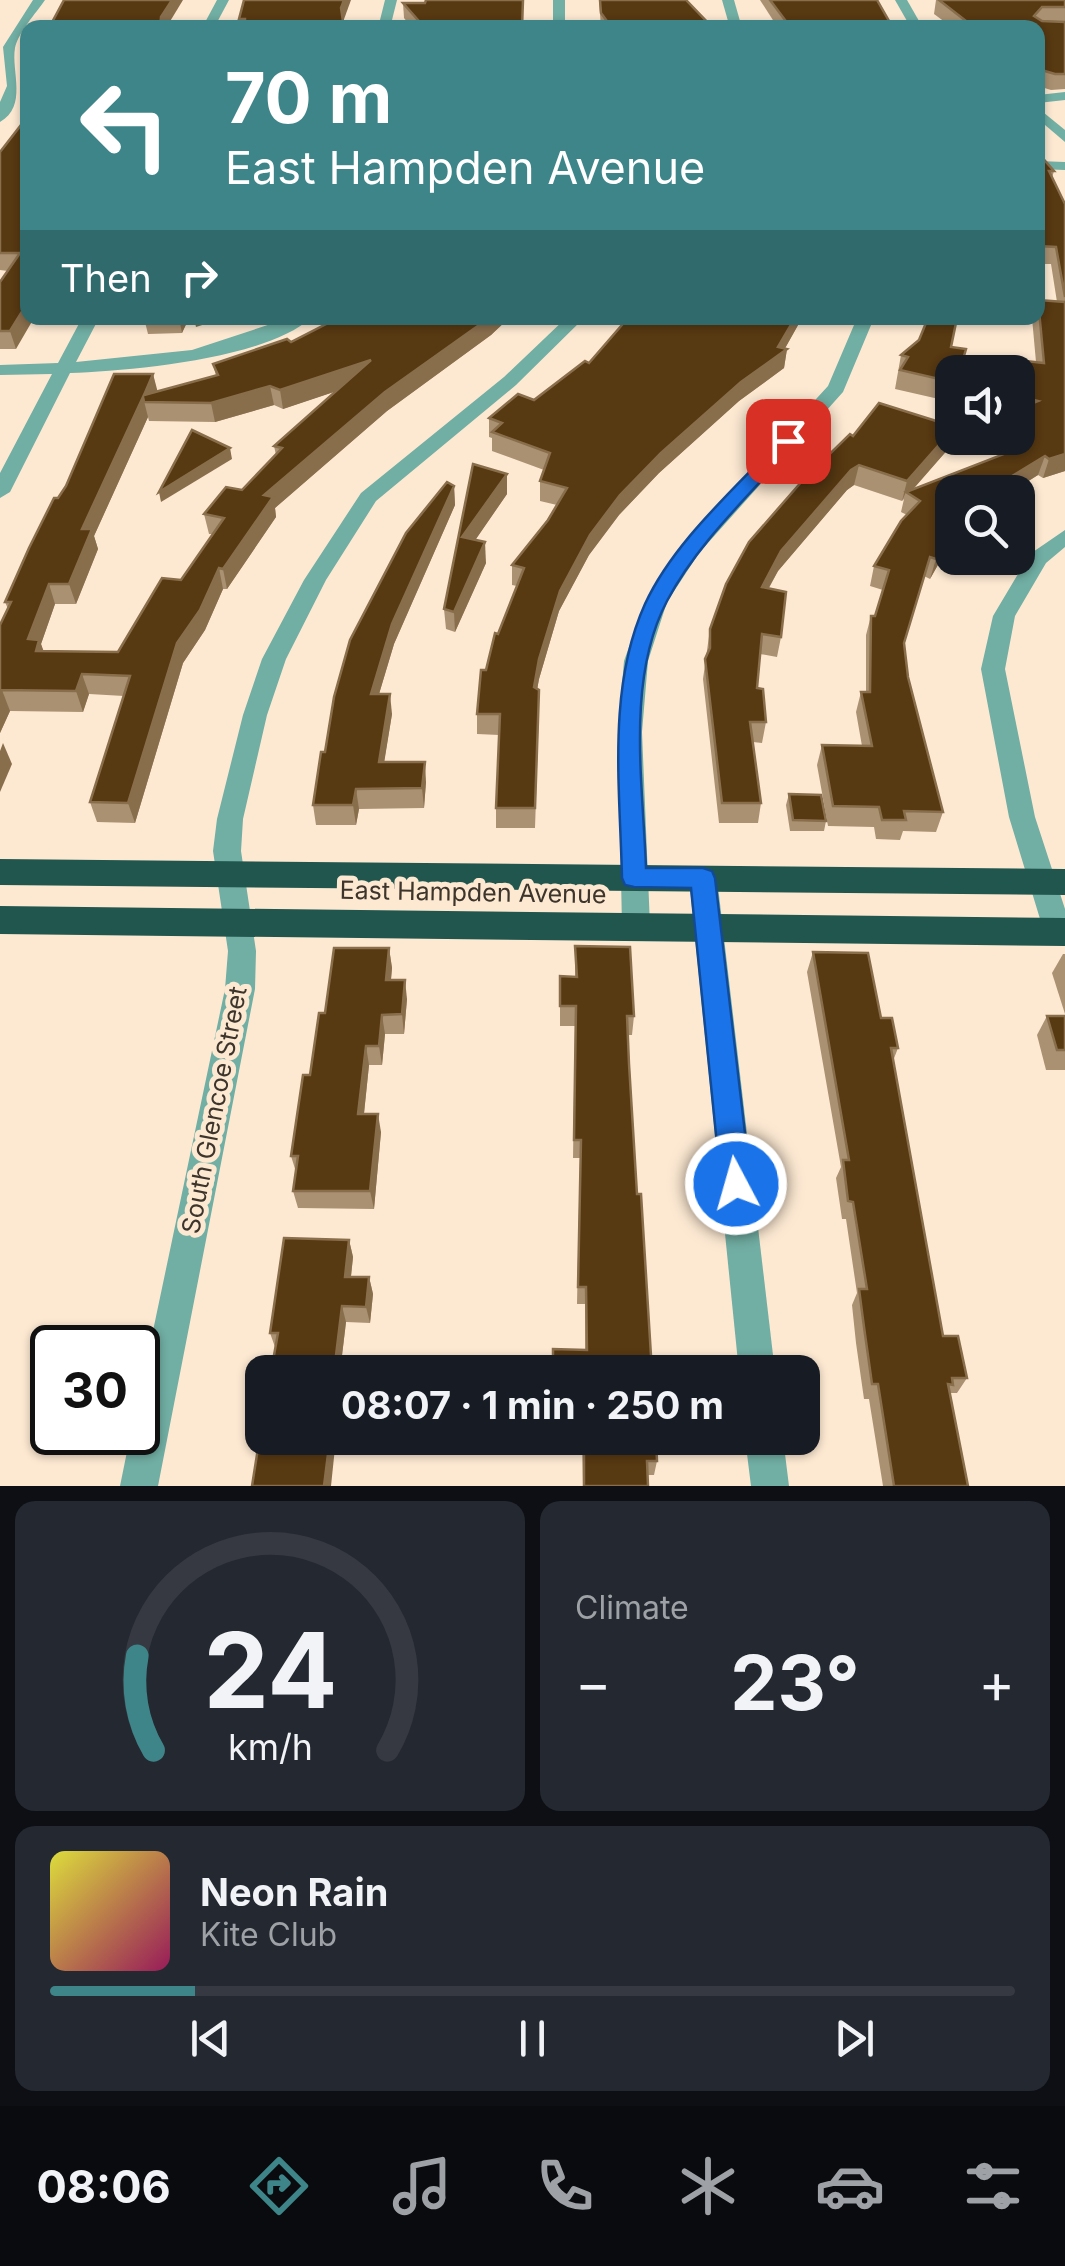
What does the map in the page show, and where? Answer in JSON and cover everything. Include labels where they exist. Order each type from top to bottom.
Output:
[{"type":"highway","name":"East Hampden Avenue","points":[[0,872],[1054,882]]},
{"type":"highway","name":"East Hampden Avenue","points":[[0,920],[1061,932]]},
{"type":"street","points":[[5,121],[13,86],[10,47],[20,31]]},
{"type":"street","points":[[1045,119],[1065,138]]},
{"type":"street","points":[[0,492],[86,325]]},
{"type":"street","points":[[0,370],[166,362],[234,346],[285,325]]},
{"type":"street","name":"South Glencoe Street","points":[[139,1486],[240,989],[240,922],[228,852],[230,819],[274,659],[316,580],[368,497],[510,381],[568,325]]},
{"type":"street","points":[[636,926],[630,732],[636,660],[656,602],[691,549],[836,388],[863,325]]},
{"type":"street","points":[[1061,932],[1054,882],[1022,817],[993,669],[1004,616],[1038,560],[1065,536]]},
{"type":"street","points":[[703,878],[755,1355]]},
{"type":"street","points":[[766,1455],[770,1486]]},
{"type":"building","points":[[64,0],[172,0],[161,20],[53,20]]},
{"type":"building","points":[[244,0],[344,0],[343,20],[239,19]]},
{"type":"building","points":[[523,0],[522,20],[418,20],[403,3]]},
{"type":"building","points":[[600,0],[686,0],[705,20],[606,20]]},
{"type":"building","points":[[770,0],[877,0],[888,20],[785,20]]},
{"type":"building","points":[[939,0],[1065,0],[1065,7],[1042,7],[1034,16],[1040,20],[965,20]]},
{"type":"building","points":[[1045,21],[1065,22],[1065,74],[1045,71]]},
{"type":"building","points":[[20,126],[20,253],[0,253],[0,152]]},
{"type":"building","points":[[1045,161],[1054,171],[1049,171],[1065,204],[1065,297],[1056,247],[1045,246]]},
{"type":"building","points":[[20,253],[20,315],[10,331],[0,331],[0,282]]},
{"type":"building","points":[[1045,301],[1065,302],[1065,454],[1049,459],[1045,456],[1014,475],[950,475],[1001,455],[1035,455],[1035,362],[1044,363],[1040,325],[1045,325]]},
{"type":"building","points":[[324,325],[479,325],[385,392],[264,495],[273,497],[223,569],[219,568],[200,610],[177,643],[128,803],[90,802],[130,676],[82,674],[76,691],[2,690],[0,694],[0,625],[11,602],[5,602],[54,498],[66,486],[114,374],[153,374],[144,395],[218,375],[213,364],[287,339],[291,342]],"holes":[[[371,360],[274,446],[282,448],[242,490],[226,487],[204,514],[224,518],[181,580],[162,578],[118,652],[36,651],[39,640],[28,639],[49,584],[69,584],[92,529],[82,529],[143,397],[144,402],[211,403],[270,386],[280,390]]]},
{"type":"building","points":[[622,325],[791,325],[778,347],[787,349],[741,382],[661,453],[620,495],[590,535],[560,591],[539,659],[534,687],[539,690],[535,808],[496,808],[500,714],[477,714],[481,670],[486,670],[495,633],[498,634],[524,568],[512,565],[548,520],[567,488],[540,481],[550,453],[492,432],[502,423],[489,418],[518,394],[534,400],[585,361],[589,363]]},
{"type":"building","points":[[925,325],[956,325],[951,347],[966,349],[964,355],[935,355],[935,378],[900,370],[908,357],[901,355],[919,340]]},
{"type":"building","points":[[879,403],[935,421],[935,449],[907,481],[859,465],[781,551],[762,587],[786,592],[781,637],[762,634],[757,688],[763,689],[766,722],[750,722],[761,803],[722,803],[705,659],[710,648],[710,629],[726,584],[749,542],[803,480],[850,434],[853,436]]},
{"type":"building","points":[[192,430],[230,448],[159,492]]},
{"type":"building","points":[[473,464],[507,474],[462,537],[485,542],[454,612],[444,609]]},
{"type":"building","points":[[935,481],[935,559],[930,557],[904,643],[908,677],[943,812],[904,811],[906,820],[882,820],[879,807],[833,806],[822,745],[872,746],[861,692],[870,692],[871,616],[875,616],[889,570],[874,566],[901,521],[920,501],[906,492]]},
{"type":"building","points":[[447,482],[454,486],[392,624],[371,694],[390,694],[379,762],[425,762],[422,788],[356,789],[353,805],[313,805],[321,752],[325,752],[334,697],[350,640],[406,533]]},
{"type":"building","points":[[789,794],[821,795],[826,821],[793,820]]},
{"type":"building","points":[[575,946],[630,947],[634,1016],[627,1016],[629,1064],[651,1355],[553,1355],[553,1349],[587,1350],[586,1287],[578,1287],[581,1140],[574,1140],[576,1006],[560,1006],[560,976],[577,977]]},
{"type":"building","points":[[334,948],[389,948],[386,980],[405,980],[402,1014],[382,1015],[379,1046],[366,1046],[358,1114],[378,1114],[370,1191],[293,1191],[298,1156],[291,1156],[303,1075],[310,1075],[319,1013],[325,1013]]},
{"type":"building","points":[[813,952],[868,953],[881,1018],[892,1018],[898,1048],[891,1048],[943,1336],[958,1336],[967,1378],[952,1378],[953,1385],[948,1384],[968,1486],[894,1486],[878,1384],[872,1384],[859,1289],[867,1289],[853,1202],[848,1201],[843,1160],[849,1160]]},
{"type":"building","points":[[1047,1016],[1065,1016],[1065,1050],[1057,1050]]},
{"type":"building","points":[[284,1238],[349,1240],[345,1277],[369,1277],[366,1307],[342,1306],[336,1355],[274,1355],[278,1333],[270,1333]]},
{"type":"building","points":[[257,1455],[328,1455],[324,1486],[252,1486]]},
{"type":"building","points":[[584,1455],[657,1455],[657,1461],[647,1461],[648,1486],[584,1486]]},
{"type":"route","points":[[736,1184],[703,878],[634,878],[630,732],[636,660],[656,602],[691,549],[788,441]]}]
